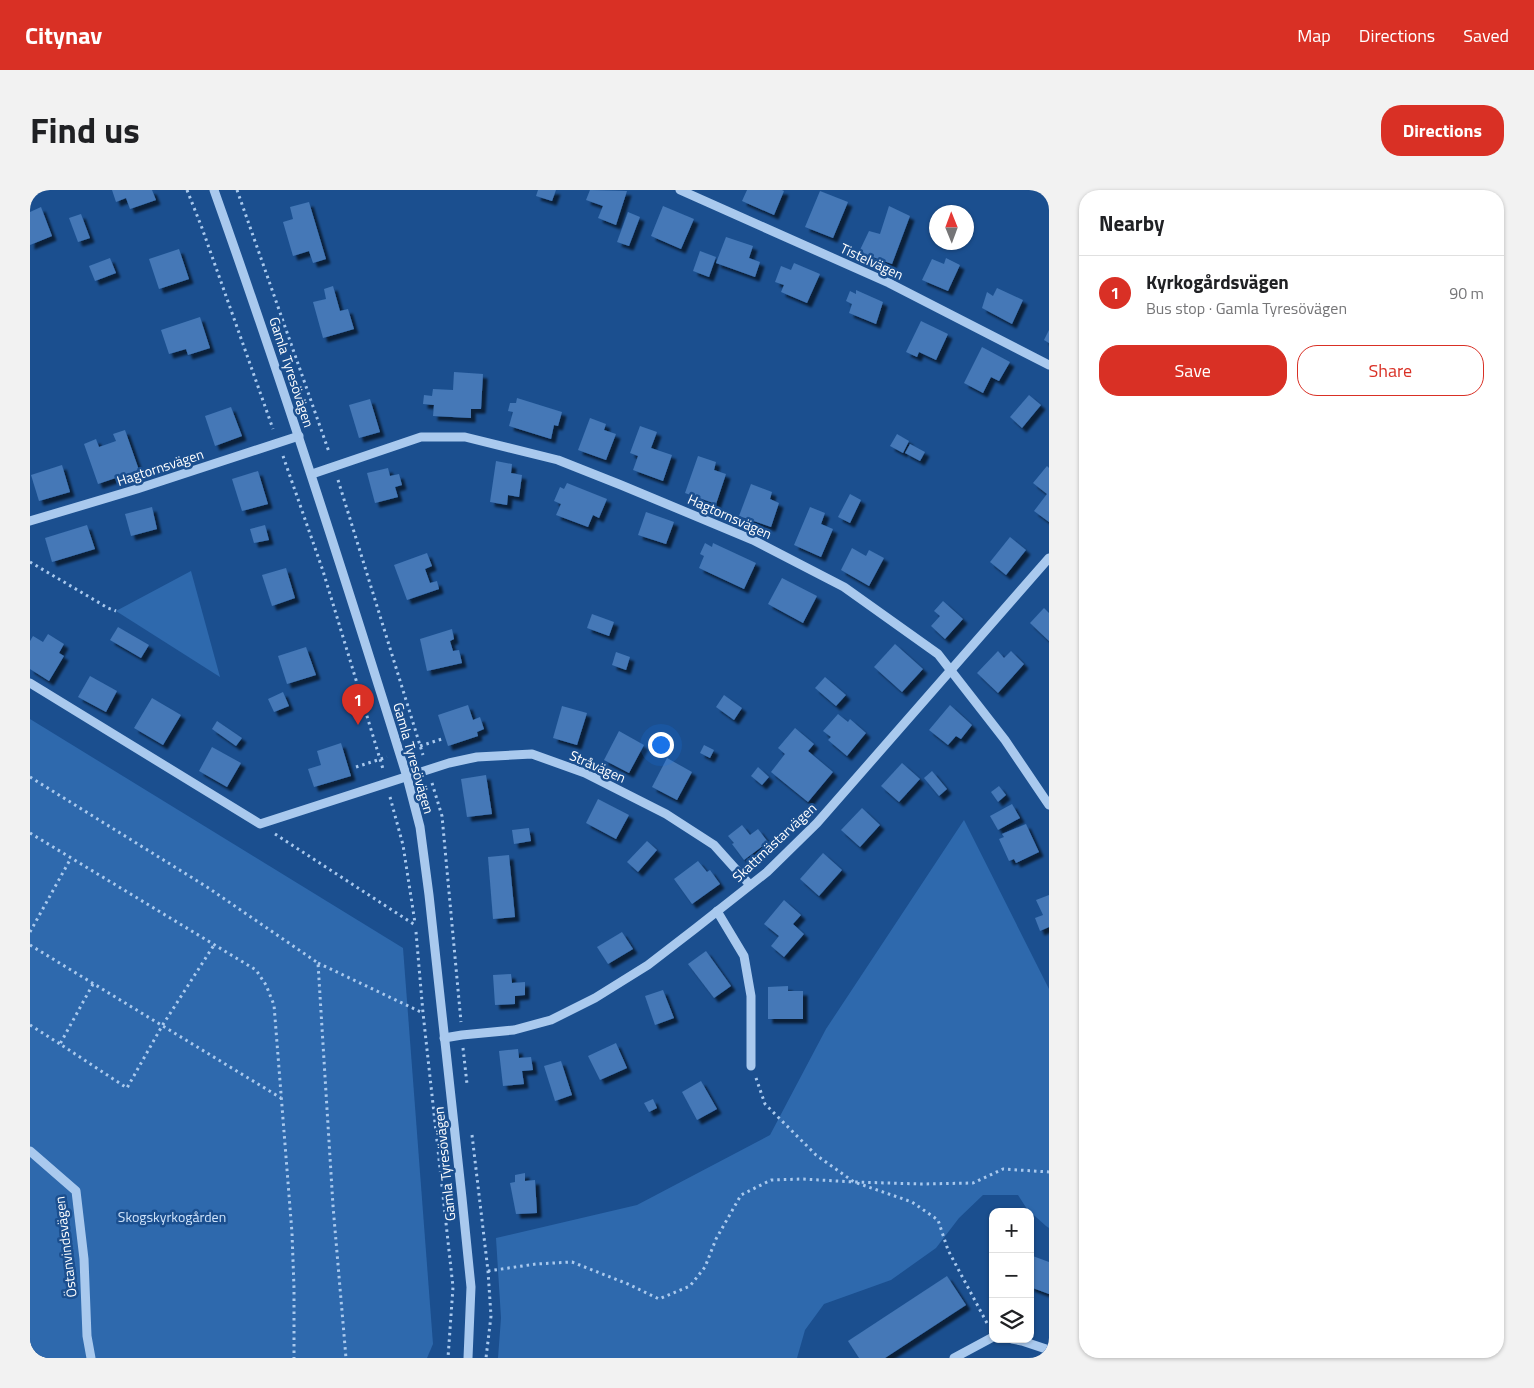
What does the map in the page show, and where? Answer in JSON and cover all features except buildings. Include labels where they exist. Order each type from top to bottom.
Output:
[{"type":"street","name":"Gamla Tyresövägen","points":[[214,190],[312,474],[408,777],[420,827],[471,1286],[468,1358]]},
{"type":"street","name":"Tistelvägen","points":[[680,190],[889,283],[1049,364]]},
{"type":"street","name":"Hagtornsvägen","points":[[30,521],[146,486],[299,436]]},
{"type":"street","name":"Hagtornsvägen","points":[[312,474],[421,437],[465,437],[558,460],[621,484],[753,540],[844,587],[938,654],[1005,740],[1049,805]]},
{"type":"street","name":"Skattmästarvägen","points":[[444,1038],[462,1034],[514,1030],[551,1020],[595,998],[648,965],[767,872],[817,823],[1049,558]]},
{"type":"street","points":[[30,683],[260,824]]},
{"type":"street","name":"Stråvägen","points":[[260,824],[450,763],[477,757],[532,754],[585,773],[666,814],[714,845],[750,885]]},
{"type":"street","points":[[717,911],[744,956],[751,996],[751,1066]]},
{"type":"street","name":"Östanvindsvägen","points":[[30,1151],[76,1191],[84,1259],[91,1358]]},
{"type":"street","points":[[954,1358],[989,1339]]},
{"type":"street","points":[[1028,1343],[1049,1350]]},
{"type":"path","points":[[187,190],[323,571],[403,845],[415,925],[453,1287],[448,1358]]},
{"type":"path","points":[[30,562],[116,611]]},
{"type":"path","points":[[30,777],[207,887],[318,963],[423,1013]]},
{"type":"path","points":[[260,824],[415,925]]},
{"type":"path","points":[[30,833],[256,970],[266,985],[274,1005],[292,1242],[294,1358]]},
{"type":"path","points":[[30,932],[72,858]]},
{"type":"path","points":[[30,1025],[127,1088],[162,1026],[214,944]]},
{"type":"path","points":[[30,945],[281,1098]]},
{"type":"path","points":[[318,963],[333,1206],[346,1358]]},
{"type":"path","points":[[60,1044],[93,984]]},
{"type":"path","points":[[751,1066],[765,1104],[816,1156],[854,1182],[912,1202],[938,1220],[948,1250],[988,1325]]},
{"type":"path","points":[[488,1271],[536,1264],[572,1262],[628,1284],[659,1299],[690,1286],[705,1268],[716,1239],[741,1195],[771,1180],[802,1179],[921,1184],[973,1183],[1003,1169],[1049,1172]]},
{"type":"green space","points":[[191,571],[220,677],[116,611]]},
{"type":"green space","name":"Skogskyrkogården","points":[[30,719],[403,948],[433,1344],[427,1358],[30,1358]]},
{"type":"green space","points":[[964,820],[1049,989],[1049,1228],[1034,1215],[1034,1208],[1026,1208],[1018,1195],[983,1195],[959,1218],[936,1248],[891,1280],[824,1304],[805,1330],[797,1358],[498,1358],[501,1318],[496,1238],[637,1205],[770,1135],[826,1029]]},
{"type":"place","name":"Kyrkogårdsvägen","points":[[358,725]]}]
